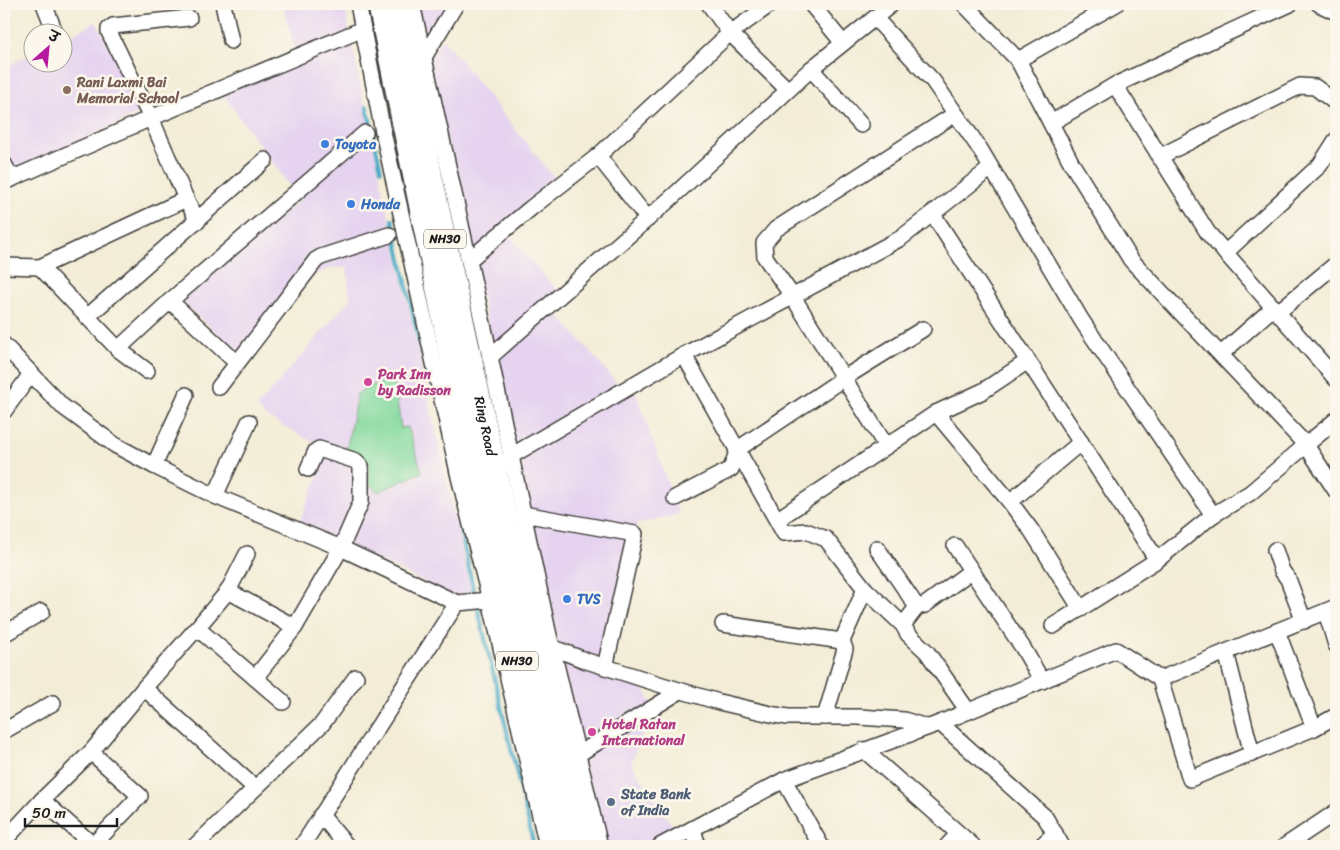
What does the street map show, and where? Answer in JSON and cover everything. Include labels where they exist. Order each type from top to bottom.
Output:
[{"type":"highway","name":"Ring Road","points":[[379,4],[482,467],[502,500],[527,616],[585,846]]},
{"type":"highway","name":"Ring Road","points":[[398,4],[431,176],[507,620],[564,846]]},
{"type":"street","points":[[44,4],[52,22]]},
{"type":"street","points":[[223,4],[231,41]]},
{"type":"street","points":[[358,4],[359,31],[482,467],[523,514],[552,647],[600,846]]},
{"type":"street","points":[[412,4],[490,357],[474,602],[547,846]]},
{"type":"street","points":[[424,57],[456,4]]},
{"type":"street","points":[[709,4],[730,33],[788,90]]},
{"type":"street","points":[[811,4],[843,43]]},
{"type":"street","points":[[490,357],[648,219],[811,69],[892,4]]},
{"type":"street","points":[[1018,60],[1116,4]]},
{"type":"street","points":[[1051,124],[1115,85],[1290,4]]},
{"type":"street","points":[[469,260],[531,208],[598,156],[730,33],[766,5]]},
{"type":"street","points":[[973,6],[1018,60],[1072,164],[1131,260],[1306,445],[1336,491]]},
{"type":"street","points":[[189,18],[113,26],[109,28],[109,32],[198,221]]},
{"type":"street","points":[[875,18],[933,81],[956,114],[991,168],[1082,321],[1213,515]]},
{"type":"street","points":[[4,164],[8,180],[359,31]]},
{"type":"street","points":[[811,69],[861,125]]},
{"type":"street","points":[[1115,85],[1208,233],[1336,379]]},
{"type":"street","points":[[1160,157],[1300,86],[1315,87],[1336,103]]},
{"type":"street","points":[[886,446],[793,297],[765,257],[764,243],[776,229],[956,114]]},
{"type":"street","points":[[118,349],[170,301],[365,133]]},
{"type":"street","points":[[1225,253],[1320,165],[1336,140]]},
{"type":"street","points":[[598,156],[648,219]]},
{"type":"street","points":[[87,316],[198,221],[265,160]]},
{"type":"street","points":[[482,467],[901,238],[991,168]]},
{"type":"street","points":[[4,266],[40,267],[186,199]]},
{"type":"street","points":[[932,214],[1157,560]]},
{"type":"street","points":[[219,387],[316,260],[389,235]]},
{"type":"street","points":[[40,267],[118,349],[147,371]]},
{"type":"street","points":[[1221,354],[1276,309],[1335,268]]},
{"type":"street","points":[[170,301],[237,364]]},
{"type":"street","points":[[675,498],[731,470],[738,449],[844,378],[923,330]]},
{"type":"street","points":[[4,345],[62,406],[115,445],[215,496],[474,602]]},
{"type":"street","points":[[684,355],[778,519],[784,533],[806,531],[826,539],[865,588],[903,625],[908,634],[927,652],[968,711]]},
{"type":"street","points":[[778,519],[936,413],[983,391],[1028,362]]},
{"type":"street","points":[[4,411],[31,374]]},
{"type":"street","points":[[154,466],[186,395]]},
{"type":"street","points":[[936,413],[1031,530],[1081,609]]},
{"type":"street","points":[[1053,626],[1157,560],[1213,515],[1250,493],[1336,420]]},
{"type":"street","points":[[215,496],[249,422]]},
{"type":"street","points":[[1010,502],[1080,442]]},
{"type":"street","points":[[255,678],[295,626],[341,548],[361,502],[361,466],[356,461],[319,449],[316,451],[308,469]]},
{"type":"street","points":[[523,514],[633,532],[635,534],[606,667]]},
{"type":"street","points":[[955,546],[1023,648],[1042,681]]},
{"type":"street","points":[[877,548],[917,607]]},
{"type":"street","points":[[1275,550],[1282,572],[1288,579],[1304,621]]},
{"type":"street","points":[[4,842],[42,800],[92,752],[144,688],[198,628],[228,590],[247,554]]},
{"type":"street","points":[[903,625],[917,607],[925,605],[971,571]]},
{"type":"street","points":[[825,717],[845,649],[842,642],[865,588]]},
{"type":"street","points":[[228,590],[295,626]]},
{"type":"street","points":[[302,846],[321,815],[474,602]]},
{"type":"street","points":[[1160,679],[1331,610],[1336,644]]},
{"type":"street","points":[[4,634],[42,612]]},
{"type":"street","points":[[723,624],[842,642]]},
{"type":"street","points":[[198,628],[283,702]]},
{"type":"street","points":[[1277,632],[1314,728]]},
{"type":"street","points":[[552,647],[680,691],[718,702],[782,716],[859,717],[904,720],[933,725],[1045,817],[1058,840],[1041,846]]},
{"type":"street","points":[[660,846],[784,780],[933,725],[1116,650],[1160,679],[1190,779],[1314,728],[1336,716]]},
{"type":"street","points":[[1226,652],[1252,754]]},
{"type":"street","points":[[195,846],[322,724],[356,677]]},
{"type":"street","points":[[144,688],[255,788]]},
{"type":"street","points":[[578,754],[680,691]]},
{"type":"street","points":[[4,731],[53,703]]},
{"type":"street","points":[[864,750],[973,846]]},
{"type":"street","points":[[42,800],[92,846],[140,796],[92,752]]},
{"type":"street","points":[[784,780],[821,846]]},
{"type":"street","points":[[1285,846],[1336,812]]},
{"type":"street","points":[[321,815],[347,846]]},
{"type":"street","points":[[693,829],[698,846]]},
{"type":"street","points":[[947,846],[958,834]]},
{"type":"shaded area","points":[[283,4],[344,4],[369,127],[471,592],[454,597],[300,521],[319,474],[319,445],[265,416],[257,407],[350,299],[347,268],[330,268],[306,279],[240,354],[181,301],[300,200],[222,93],[297,60]]},
{"type":"shaded area","points":[[417,4],[449,4],[426,43]]},
{"type":"shaded area","name":"Rani Laxmi Bai Memorial School","points":[[96,22],[143,111],[15,173],[4,151],[4,68],[22,59],[22,72],[72,72],[72,34]]},
{"type":"shaded area","points":[[443,39],[556,180],[471,254],[428,59]]},
{"type":"shaded area","points":[[509,235],[559,293],[555,311],[618,384],[512,447],[475,261]]},
{"type":"shaded area","points":[[634,388],[679,514],[637,524],[630,539],[601,660],[642,685],[656,713],[642,735],[631,763],[678,834],[651,846],[604,846],[584,766],[518,454]]},
{"type":"green space","points":[[394,380],[401,428],[408,427],[422,472],[378,492],[368,483],[368,465],[366,462],[346,452],[357,394],[377,383]]},
{"type":"waterway","points":[[367,107],[381,170]]},
{"type":"waterway","points":[[392,219],[422,355]]},
{"type":"waterway","points":[[458,518],[475,598]]},
{"type":"waterway","points":[[477,605],[534,846]]},
{"type":"place","name":"Rani Laxmi Bai Memorial School","points":[[67,90]]},
{"type":"place","name":"Toyota","points":[[325,144]]},
{"type":"place","name":"Honda","points":[[351,204]]},
{"type":"place","name":"Park Inn by Radisson","points":[[368,382]]},
{"type":"place","name":"TVS","points":[[567,599]]},
{"type":"place","name":"Hotel Ratan International","points":[[592,732]]},
{"type":"place","name":"State Bank of India","points":[[611,802]]}]
